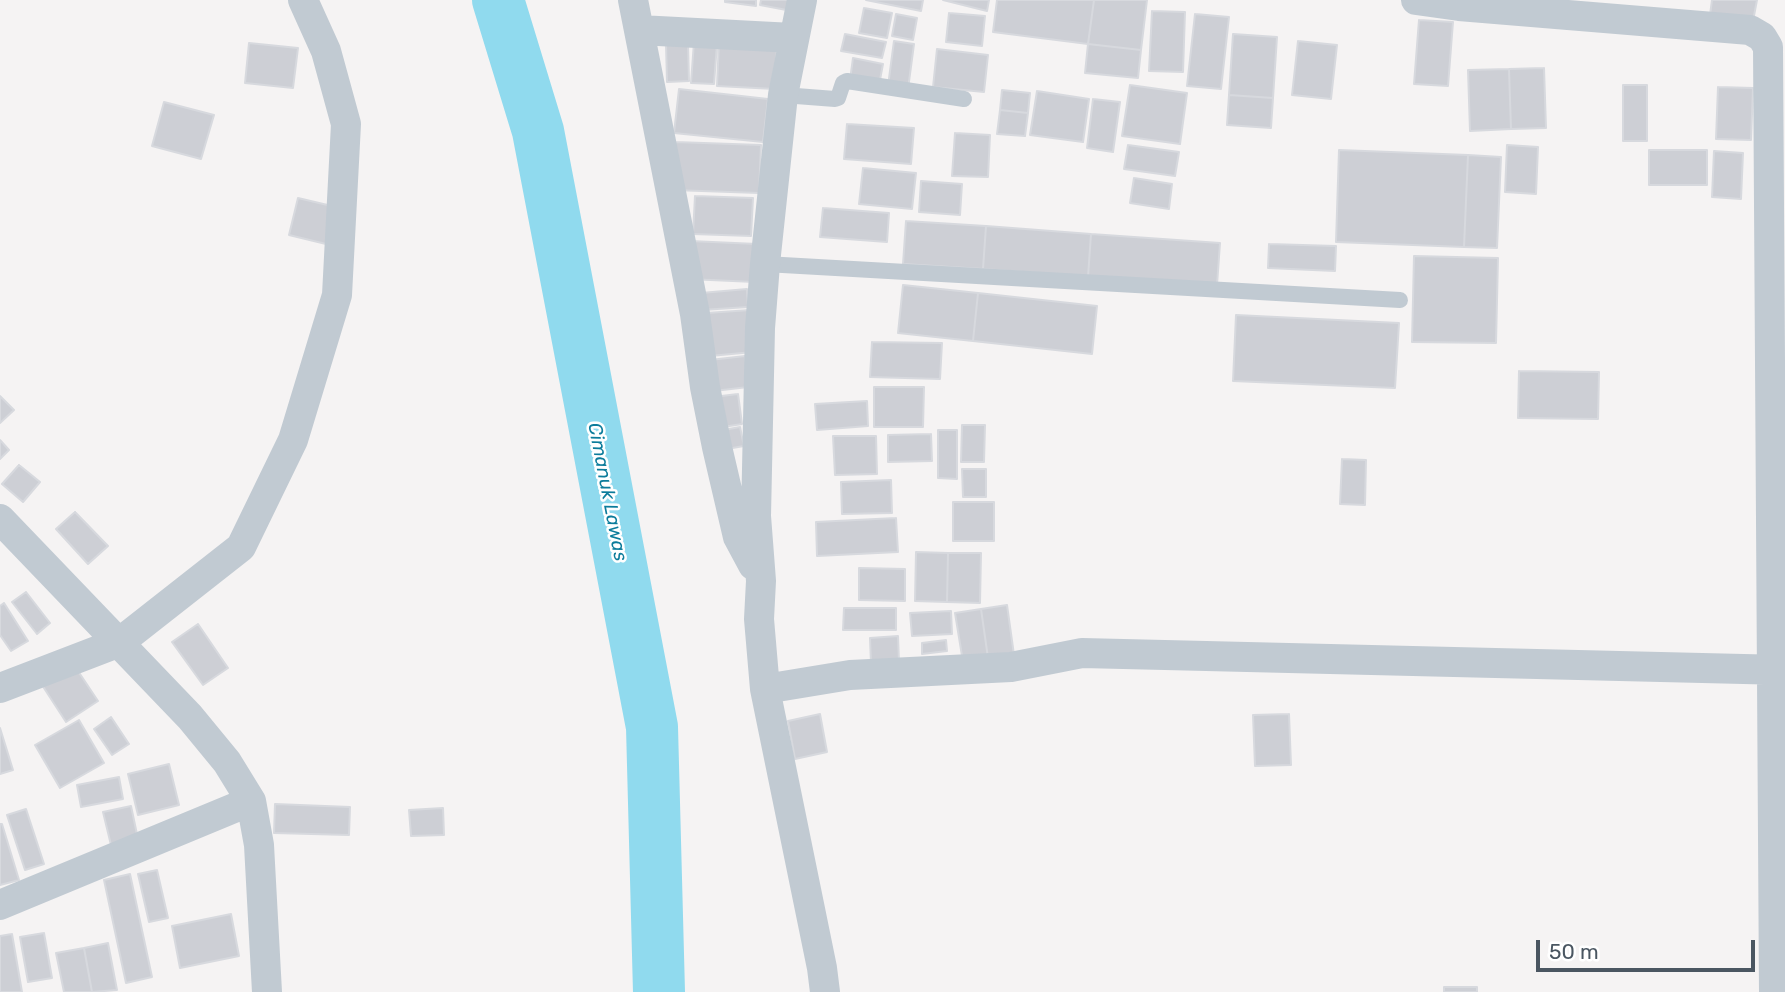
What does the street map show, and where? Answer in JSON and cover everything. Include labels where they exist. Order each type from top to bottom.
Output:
[{"type":"street","points":[[0,688],[120,642],[241,547],[293,440],[337,295],[346,124],[326,51],[303,0]]},
{"type":"street","points":[[633,0],[695,314],[717,447],[738,537],[761,581]]},
{"type":"street","points":[[802,0],[793,38],[796,96],[765,264],[760,328],[756,516],[761,581],[759,619],[765,689],[825,992]]},
{"type":"street","points":[[1416,0],[1750,30],[1762,37],[1768,47],[1778,670],[1773,992]]},
{"type":"street","points":[[639,30],[793,38]]},
{"type":"street","points":[[0,519],[190,717],[227,762],[251,801],[259,845],[267,992]]},
{"type":"street","points":[[765,689],[850,675],[1011,667],[1082,653],[1778,670]]},
{"type":"street","points":[[0,905],[251,801]]},
{"type":"lane","points":[[796,96],[838,98],[843,83],[848,81],[964,99]]},
{"type":"lane","points":[[765,264],[1400,300]]},
{"type":"building","points":[[756,0],[756,6],[725,2]]},
{"type":"building","points":[[761,0],[799,0],[797,12],[760,5]]},
{"type":"building","points":[[866,0],[923,0],[921,11]]},
{"type":"building","points":[[943,0],[989,0],[987,11]]},
{"type":"building","points":[[997,0],[1094,0],[1088,44],[993,32]]},
{"type":"building","points":[[1094,0],[1147,0],[1141,50],[1088,44]]},
{"type":"building","points":[[1712,0],[1757,0],[1753,21],[1710,15]]},
{"type":"building","points":[[864,8],[892,13],[887,38],[859,33]]},
{"type":"building","points":[[1152,11],[1185,12],[1183,72],[1149,71]]},
{"type":"building","points":[[949,13],[985,16],[982,46],[946,42]]},
{"type":"building","points":[[896,14],[917,18],[913,40],[892,36]]},
{"type":"building","points":[[1195,14],[1229,17],[1221,89],[1187,86]]},
{"type":"building","points":[[1419,20],[1453,22],[1448,86],[1414,84]]},
{"type":"building","points":[[845,34],[886,42],[882,58],[841,51]]},
{"type":"building","points":[[1233,34],[1277,37],[1273,98],[1229,95]]},
{"type":"building","points":[[894,41],[914,44],[908,89],[888,86]]},
{"type":"building","points":[[1298,41],[1337,45],[1331,99],[1292,95]]},
{"type":"building","points":[[694,42],[717,44],[714,84],[691,83]]},
{"type":"building","points":[[719,42],[777,45],[775,89],[717,86]]},
{"type":"building","points":[[249,43],[298,48],[293,88],[245,83]]},
{"type":"building","points":[[666,44],[688,44],[689,81],[667,82]]},
{"type":"building","points":[[1088,44],[1141,50],[1138,78],[1085,73]]},
{"type":"building","points":[[937,49],[988,55],[984,92],[933,87]]},
{"type":"building","points":[[853,58],[883,64],[879,85],[850,80]]},
{"type":"building","points":[[1544,68],[1546,128],[1511,129],[1509,69]]},
{"type":"building","points":[[1509,69],[1511,129],[1470,131],[1468,70]]},
{"type":"building","points":[[1130,85],[1187,93],[1180,144],[1122,136]]},
{"type":"building","points":[[1623,85],[1647,85],[1647,141],[1623,141]]},
{"type":"building","points":[[1718,87],[1753,88],[1751,140],[1716,139]]},
{"type":"building","points":[[679,89],[768,99],[763,142],[674,133]]},
{"type":"building","points":[[1002,90],[1030,93],[1028,113],[1000,110]]},
{"type":"building","points":[[1037,91],[1089,99],[1083,142],[1030,135]]},
{"type":"building","points":[[1229,95],[1273,98],[1271,128],[1227,125]]},
{"type":"building","points":[[1093,99],[1120,102],[1113,152],[1087,148]]},
{"type":"building","points":[[164,102],[214,115],[201,159],[152,146]]},
{"type":"building","points":[[1000,110],[1028,113],[1025,136],[997,134]]},
{"type":"building","points":[[847,124],[914,128],[911,164],[844,159]]},
{"type":"building","points":[[955,133],[990,135],[988,177],[952,176]]},
{"type":"building","points":[[675,142],[761,145],[759,193],[673,190]]},
{"type":"building","points":[[1128,145],[1179,152],[1175,176],[1124,169]]},
{"type":"building","points":[[1507,145],[1538,147],[1536,194],[1505,192]]},
{"type":"building","points":[[1339,150],[1468,155],[1464,247],[1336,242]]},
{"type":"building","points":[[1649,150],[1707,150],[1707,185],[1649,185]]},
{"type":"building","points":[[1714,151],[1743,153],[1741,199],[1712,197]]},
{"type":"building","points":[[1468,155],[1501,157],[1497,248],[1464,247]]},
{"type":"building","points":[[863,168],[916,173],[912,209],[859,204]]},
{"type":"building","points":[[1134,178],[1172,184],[1169,209],[1130,203]]},
{"type":"building","points":[[921,181],[962,184],[960,215],[919,212]]},
{"type":"building","points":[[695,196],[753,198],[751,236],[693,234]]},
{"type":"building","points":[[298,198],[336,207],[326,244],[289,235]]},
{"type":"building","points":[[823,208],[889,213],[887,242],[820,237]]},
{"type":"building","points":[[906,221],[986,226],[983,269],[903,264]]},
{"type":"building","points":[[986,226],[1091,234],[1088,277],[983,269]]},
{"type":"building","points":[[1091,234],[1220,243],[1217,285],[1088,277]]},
{"type":"building","points":[[690,241],[757,244],[755,282],[688,279]]},
{"type":"building","points":[[1269,244],[1336,246],[1335,271],[1268,268]]},
{"type":"building","points":[[1414,256],[1498,258],[1496,343],[1412,342]]},
{"type":"building","points":[[903,285],[978,293],[973,341],[898,333]]},
{"type":"building","points":[[747,289],[748,307],[702,310],[701,293]]},
{"type":"building","points":[[978,293],[1097,306],[1092,354],[973,341]]},
{"type":"building","points":[[750,310],[753,352],[710,356],[707,313]]},
{"type":"building","points":[[1236,315],[1399,323],[1395,388],[1233,381]]},
{"type":"building","points":[[872,342],[942,343],[940,379],[870,377]]},
{"type":"building","points":[[745,356],[748,387],[714,391],[710,360]]},
{"type":"building","points":[[1519,371],[1599,372],[1598,419],[1518,418]]},
{"type":"building","points":[[874,387],[924,387],[923,427],[874,427]]},
{"type":"building","points":[[738,394],[742,424],[717,428],[713,397]]},
{"type":"building","points":[[0,396],[14,410],[0,423]]},
{"type":"building","points":[[867,401],[868,426],[817,430],[815,404]]},
{"type":"building","points":[[962,425],[985,425],[984,462],[961,462]]},
{"type":"building","points":[[740,427],[744,446],[721,450],[718,431]]},
{"type":"building","points":[[938,430],[957,430],[957,479],[938,478]]},
{"type":"building","points":[[931,434],[932,461],[888,462],[888,435]]},
{"type":"building","points":[[833,436],[876,436],[877,474],[835,475]]},
{"type":"building","points":[[0,440],[9,450],[0,459]]},
{"type":"building","points":[[1342,459],[1366,460],[1365,505],[1340,504]]},
{"type":"building","points":[[19,465],[40,482],[23,502],[2,484]]},
{"type":"building","points":[[962,469],[986,469],[986,497],[963,497]]},
{"type":"building","points":[[891,480],[892,513],[842,514],[841,482]]},
{"type":"building","points":[[953,502],[994,502],[994,541],[953,541]]},
{"type":"building","points":[[75,512],[108,546],[88,564],[56,529]]},
{"type":"building","points":[[896,518],[898,552],[817,556],[816,522]]},
{"type":"building","points":[[916,552],[948,553],[947,602],[915,601]]},
{"type":"building","points":[[948,553],[981,553],[980,603],[947,602]]},
{"type":"building","points":[[859,568],[905,569],[905,601],[859,600]]},
{"type":"building","points":[[26,592],[50,623],[37,634],[12,602]]},
{"type":"building","points":[[4,603],[28,641],[11,651],[0,635],[0,606]]},
{"type":"building","points":[[1007,605],[1014,655],[988,658],[981,609]]},
{"type":"building","points":[[844,608],[896,608],[896,630],[843,630]]},
{"type":"building","points":[[981,609],[988,658],[963,662],[955,613]]},
{"type":"building","points":[[951,611],[952,634],[912,636],[910,613]]},
{"type":"building","points":[[198,624],[228,668],[203,685],[172,642]]},
{"type":"building","points":[[898,636],[899,662],[871,664],[870,638]]},
{"type":"building","points":[[946,640],[947,651],[922,654],[922,643]]},
{"type":"building","points":[[74,665],[98,701],[66,722],[42,685]]},
{"type":"building","points":[[820,714],[827,752],[795,759],[788,721]]},
{"type":"building","points":[[1289,714],[1291,765],[1255,766],[1253,715]]},
{"type":"building","points":[[111,717],[129,744],[112,755],[94,729]]},
{"type":"building","points":[[79,720],[104,763],[60,788],[35,745]]},
{"type":"building","points":[[0,728],[13,770],[0,774]]},
{"type":"building","points":[[169,764],[179,805],[138,815],[128,774]]},
{"type":"building","points":[[119,777],[123,799],[81,807],[77,785]]},
{"type":"building","points":[[275,804],[350,807],[349,835],[274,833]]},
{"type":"building","points":[[131,806],[138,839],[111,845],[103,812]]},
{"type":"building","points":[[443,808],[444,835],[411,836],[409,810]]},
{"type":"building","points":[[26,809],[44,864],[25,870],[7,815]]},
{"type":"building","points":[[0,824],[19,880],[0,885]]},
{"type":"building","points":[[157,870],[168,918],[149,922],[138,874]]},
{"type":"building","points":[[130,874],[152,977],[126,983],[104,880]]},
{"type":"building","points":[[231,914],[239,956],[180,968],[172,926]]},
{"type":"building","points":[[44,933],[52,978],[28,982],[20,937]]},
{"type":"building","points":[[12,934],[22,992],[0,992],[0,936]]},
{"type":"building","points":[[108,943],[117,990],[92,992],[84,948]]},
{"type":"building","points":[[84,948],[92,992],[64,992],[56,953]]},
{"type":"building","points":[[1444,987],[1477,987],[1477,992],[1444,992]]},
{"type":"waterway","name":"Cimanuk Lawas","points":[[498,0],[538,131],[652,727],[659,992]]}]
